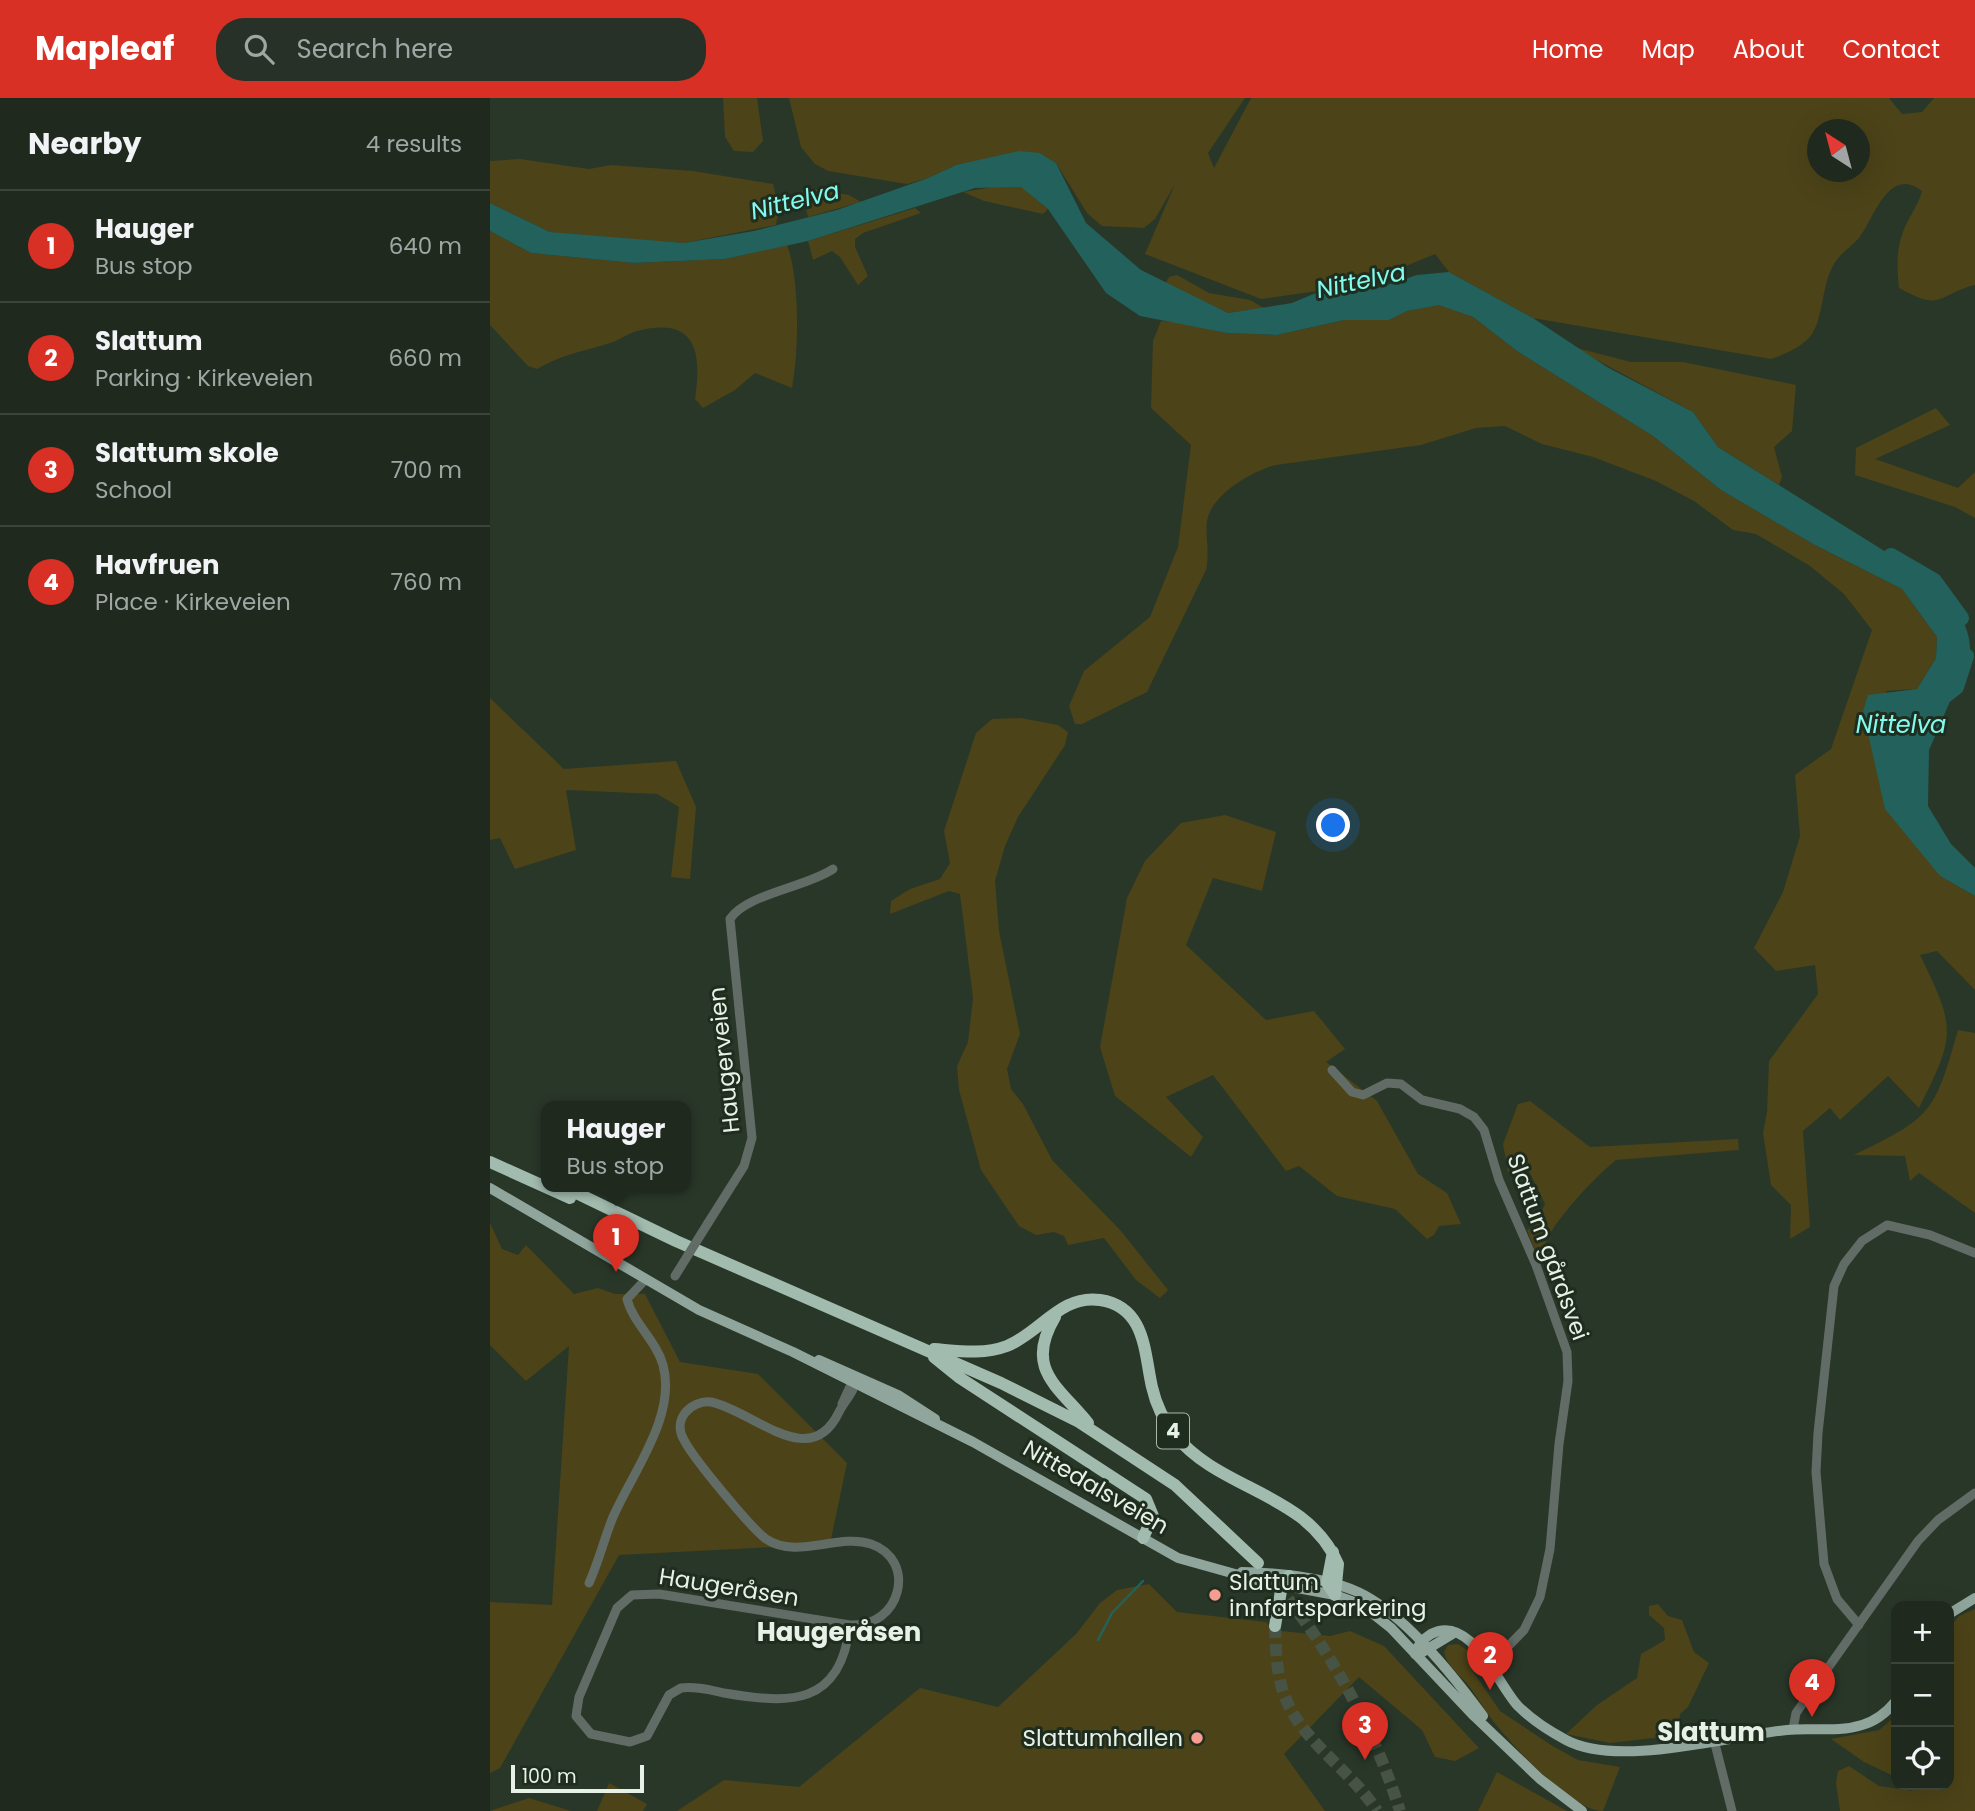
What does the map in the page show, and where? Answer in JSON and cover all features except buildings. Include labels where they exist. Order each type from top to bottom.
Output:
[{"type":"highway","points":[[490,1154],[541,1177]]},
{"type":"highway","name":"4","points":[[490,1162],[541,1185]]},
{"type":"highway","name":"4","points":[[557,1192],[639,1229],[676,1241]]},
{"type":"highway","name":"4","points":[[574,1192],[676,1241],[1029,1396],[1093,1430],[1175,1485],[1258,1563]]},
{"type":"highway","name":"4","points":[[923,1348],[976,1352],[1001,1348],[1024,1337],[1076,1302],[1093,1299],[1111,1303],[1127,1312],[1142,1333],[1153,1394],[1175,1434],[1203,1460],[1295,1511],[1319,1533],[1333,1552],[1333,1588]]},
{"type":"highway","name":"4","points":[[1059,1311],[1045,1336],[1044,1367],[1057,1391],[1093,1430]]},
{"type":"highway","name":"4","points":[[923,1348],[960,1378],[1141,1495],[1153,1512],[1143,1538]]},
{"type":"highway","points":[[1275,1626],[1285,1581]]},
{"type":"main road","name":"Nittedalsveien","points":[[490,1188],[707,1314],[854,1381],[946,1428],[1187,1561],[1228,1571],[1333,1588],[1383,1607],[1424,1647],[1495,1733],[1546,1784],[1582,1811]]},
{"type":"main road","name":"Nittedalsveien","points":[[1333,1588],[1369,1610],[1474,1716],[1495,1733]]},
{"type":"main road","points":[[1954,1611],[1975,1598]]},
{"type":"main road","points":[[1415,1654],[1454,1633],[1473,1642],[1524,1711],[1580,1746],[1623,1751],[1793,1729],[1857,1727],[1877,1718],[1891,1705]]},
{"type":"street","name":"Haugerveien","points":[[666,1291],[744,1166],[752,1138],[730,919],[745,905],[818,879],[833,869]]},
{"type":"street","name":"Slattum gårdsvei","points":[[1332,1070],[1352,1092],[1363,1094],[1387,1083],[1401,1084],[1422,1100],[1460,1109],[1474,1117],[1491,1148],[1499,1180],[1527,1243],[1567,1352],[1568,1381],[1544,1582],[1524,1630],[1489,1665]]},
{"type":"street","points":[[1859,1625],[1830,1586],[1824,1563],[1816,1472],[1820,1399],[1834,1286],[1844,1264],[1862,1241],[1888,1225],[1930,1235],[1975,1253]]},
{"type":"street","points":[[589,1583],[602,1555],[613,1517],[648,1449],[663,1401],[665,1376],[657,1348],[627,1298],[646,1279]]},
{"type":"street","name":"Haugeråsen","points":[[850,1625],[835,1672],[821,1686],[794,1699],[767,1700],[681,1688],[669,1695],[647,1736],[629,1742],[591,1734],[576,1716],[579,1698],[617,1608],[632,1595],[659,1594],[850,1625],[875,1622],[895,1600],[897,1571],[879,1548],[859,1542],[782,1546],[764,1538],[688,1447],[680,1429],[689,1408],[697,1402],[711,1402],[788,1436],[807,1440],[826,1433],[854,1381]]},
{"type":"street","points":[[1793,1729],[1796,1713],[1925,1532],[1975,1493]]},
{"type":"street","points":[[1714,1740],[1732,1811]]},
{"type":"shaded area","points":[[723,98],[757,98],[763,141],[753,152],[734,151],[725,137]]},
{"type":"shaded area","points":[[789,98],[1245,98],[1208,153],[1214,168],[1251,98],[1889,98],[1902,114],[1922,112],[1934,98],[1975,98],[1975,285],[1938,300],[1924,299],[1899,288],[1899,246],[1922,191],[1910,185],[1900,185],[1891,189],[1883,198],[1859,238],[1835,262],[1812,334],[1799,346],[1771,359],[1533,318],[1449,272],[1435,254],[1360,285],[1261,299],[1145,254],[1175,184],[1155,219],[1144,228],[1102,226],[1087,213],[1056,163],[1040,153],[956,165],[907,184],[828,171],[815,164],[801,147]]},
{"type":"shaded area","points":[[520,159],[589,169],[611,165],[693,171],[773,184],[779,208],[776,225],[684,243],[550,232],[490,203],[490,161]]},
{"type":"shaded area","points":[[999,186],[1022,187],[1048,209],[1043,214],[984,201],[963,192]]},
{"type":"shaded area","points":[[809,188],[849,195],[861,202],[808,217],[802,191]]},
{"type":"shaded area","points":[[915,208],[921,213],[863,233],[855,239],[855,247],[868,276],[858,285],[840,257],[832,251],[813,260],[808,241]]},
{"type":"shaded area","points":[[490,231],[531,253],[634,263],[725,259],[787,245],[794,276],[797,315],[792,388],[755,373],[735,390],[703,408],[695,399],[697,366],[691,341],[683,333],[672,329],[637,331],[537,369],[528,366],[490,325]]},
{"type":"shaded area","points":[[1177,275],[1209,293],[1250,300],[1264,308],[1228,313],[1165,284],[1169,277]]},
{"type":"shaded area","points":[[1439,304],[1473,317],[1517,351],[1653,436],[1721,490],[1813,544],[1902,589],[1937,637],[1936,658],[1917,689],[1886,691],[1940,876],[1975,896],[1975,990],[1937,951],[1920,955],[1945,1016],[1947,1032],[1940,1064],[1919,1108],[1888,1076],[1840,1120],[1830,1108],[1803,1131],[1810,1227],[1790,1239],[1791,1205],[1771,1185],[1763,1133],[1767,1112],[1769,1061],[1818,994],[1815,965],[1776,971],[1754,948],[1783,892],[1800,836],[1795,775],[1831,749],[1872,630],[1844,594],[1810,566],[1756,534],[1733,530],[1694,501],[1656,481],[1593,457],[1542,444],[1505,426],[1476,428],[1421,445],[1276,465],[1245,478],[1224,493],[1210,511],[1207,521],[1206,570],[1147,692],[1082,724],[1075,724],[1069,706],[1084,671],[1150,617],[1178,547],[1191,445],[1151,408],[1153,341],[1161,321],[1183,322],[1227,333],[1277,335],[1344,320],[1389,320],[1407,311]]},
{"type":"shaded area","points":[[1573,347],[1631,362],[1683,362],[1796,385],[1792,431],[1774,447],[1782,477],[1779,485],[1718,447],[1693,412]]},
{"type":"shaded area","points":[[1936,408],[1950,425],[1875,459],[1958,488],[1975,472],[1975,518],[1955,507],[1855,475],[1856,448]]},
{"type":"shaded area","points":[[490,698],[564,769],[676,761],[696,807],[690,879],[671,877],[679,807],[657,794],[566,790],[576,850],[515,869],[500,838],[490,840]]},
{"type":"shaded area","points":[[1021,718],[1058,725],[1068,732],[1065,745],[1018,817],[1005,846],[995,881],[999,931],[1020,1034],[1007,1069],[1011,1089],[1023,1104],[1052,1160],[1121,1231],[1168,1290],[1160,1298],[1136,1280],[1104,1238],[1068,1245],[1064,1236],[1054,1232],[1036,1235],[1019,1226],[981,1170],[959,1090],[957,1066],[968,1042],[973,998],[960,894],[949,891],[890,914],[891,901],[910,889],[940,879],[950,863],[944,831],[976,733],[992,719]]},
{"type":"shaded area","points":[[1225,815],[1276,832],[1262,891],[1213,878],[1186,945],[1266,1020],[1314,1011],[1345,1049],[1326,1062],[1377,1101],[1418,1174],[1447,1193],[1461,1224],[1439,1226],[1434,1235],[1427,1239],[1395,1209],[1337,1196],[1299,1166],[1286,1171],[1213,1075],[1166,1097],[1203,1137],[1191,1157],[1115,1096],[1100,1047],[1127,898],[1145,861],[1181,823]]},
{"type":"shaded area","points":[[1958,1030],[1975,1033],[1975,1213],[1919,1173],[1910,1181],[1905,1156],[1854,1155],[1900,1131],[1926,1110],[1943,1080]]},
{"type":"shaded area","points":[[1530,1101],[1590,1147],[1738,1139],[1739,1150],[1616,1160],[1563,1215],[1547,1238],[1539,1261],[1527,1230],[1535,1226],[1545,1204],[1528,1169],[1508,1172],[1503,1144],[1518,1104]]},
{"type":"shaded area","points":[[490,1223],[502,1249],[518,1255],[526,1245],[574,1294],[598,1288],[615,1294],[645,1294],[680,1362],[758,1374],[847,1463],[830,1544],[619,1555],[500,1768],[490,1773],[490,1602],[552,1605],[569,1346],[526,1381],[490,1345]]},
{"type":"shaded area","points":[[1149,1584],[1177,1612],[1266,1622],[1272,1630],[1330,1636],[1350,1631],[1384,1646],[1479,1748],[1455,1761],[1435,1757],[1422,1730],[1359,1677],[1284,1754],[1325,1811],[677,1811],[724,1780],[799,1787],[920,1688],[998,1707],[1076,1634],[1100,1603],[1117,1590]]},
{"type":"shaded area","points":[[1658,1604],[1668,1616],[1682,1620],[1694,1652],[1709,1663],[1688,1707],[1680,1714],[1679,1723],[1689,1734],[1610,1743],[1566,1734],[1597,1705],[1637,1678],[1641,1654],[1665,1640],[1664,1628],[1649,1615],[1649,1606]]},
{"type":"shaded area","points":[[1975,1609],[1975,1811],[1840,1811],[1836,1783],[1838,1771],[1849,1766],[1879,1786],[1891,1788],[1891,1790],[1954,1790],[1954,1622],[1959,1616]]},
{"type":"shaded area","points":[[1458,1644],[1473,1654],[1470,1667],[1500,1711],[1578,1760],[1620,1767],[1603,1811],[1577,1801],[1546,1778],[1506,1737],[1448,1661],[1444,1652],[1448,1645]]},
{"type":"shaded area","points":[[1891,1720],[1891,1775],[1864,1762],[1831,1739],[1879,1730]]},
{"type":"shaded area","points":[[1497,1772],[1567,1811],[1478,1811]]},
{"type":"shaded area","points":[[609,1783],[647,1804],[643,1811],[597,1811]]},
{"type":"shaded area","points":[[529,1798],[571,1811],[490,1811]]},
{"type":"water","name":"Nittelva","points":[[1019,151],[1040,153],[1056,163],[1086,223],[1141,270],[1228,313],[1292,303],[1323,290],[1375,289],[1417,275],[1449,272],[1533,318],[1607,367],[1693,412],[1718,447],[1934,582],[1964,624],[1970,655],[1929,750],[1928,806],[1951,844],[1975,868],[1975,896],[1940,876],[1885,809],[1863,711],[1868,695],[1917,689],[1936,658],[1937,637],[1902,589],[1813,544],[1721,490],[1653,436],[1517,351],[1473,317],[1439,305],[1407,311],[1389,320],[1344,320],[1277,335],[1227,333],[1140,316],[1106,293],[1048,209],[1021,187],[975,188],[808,241],[725,259],[634,263],[531,253],[490,231],[490,203],[550,232],[684,243],[754,231],[837,210],[928,178],[956,165]]},
{"type":"waterway","name":"Nittelva","points":[[1891,556],[1934,581],[1961,618]]},
{"type":"waterway","name":"Nittelva","points":[[1938,701],[1956,687],[1966,656]]},
{"type":"waterway","points":[[1098,1640],[1112,1613],[1143,1581]]},
{"type":"tunnel","points":[[1277,1585],[1316,1637],[1349,1692],[1378,1751],[1400,1811]]},
{"type":"tunnel","points":[[1275,1626],[1280,1680],[1293,1713],[1303,1728],[1354,1782],[1377,1811]]},
{"type":"place","name":"Hauger","points":[[616,1272]]},
{"type":"place","name":"Slattum innfartsparkering","points":[[1215,1595]]},
{"type":"place","name":"Slattum","points":[[1490,1690]]},
{"type":"place","name":"Havfruen","points":[[1812,1717]]},
{"type":"place","name":"Slattumhallen","points":[[1197,1738]]},
{"type":"place","name":"Slattum skole","points":[[1365,1760]]},
{"type":"district","name":"Haugeråsen","points":[[839,1632]]},
{"type":"district","name":"Slattum","points":[[1711,1732]]}]
